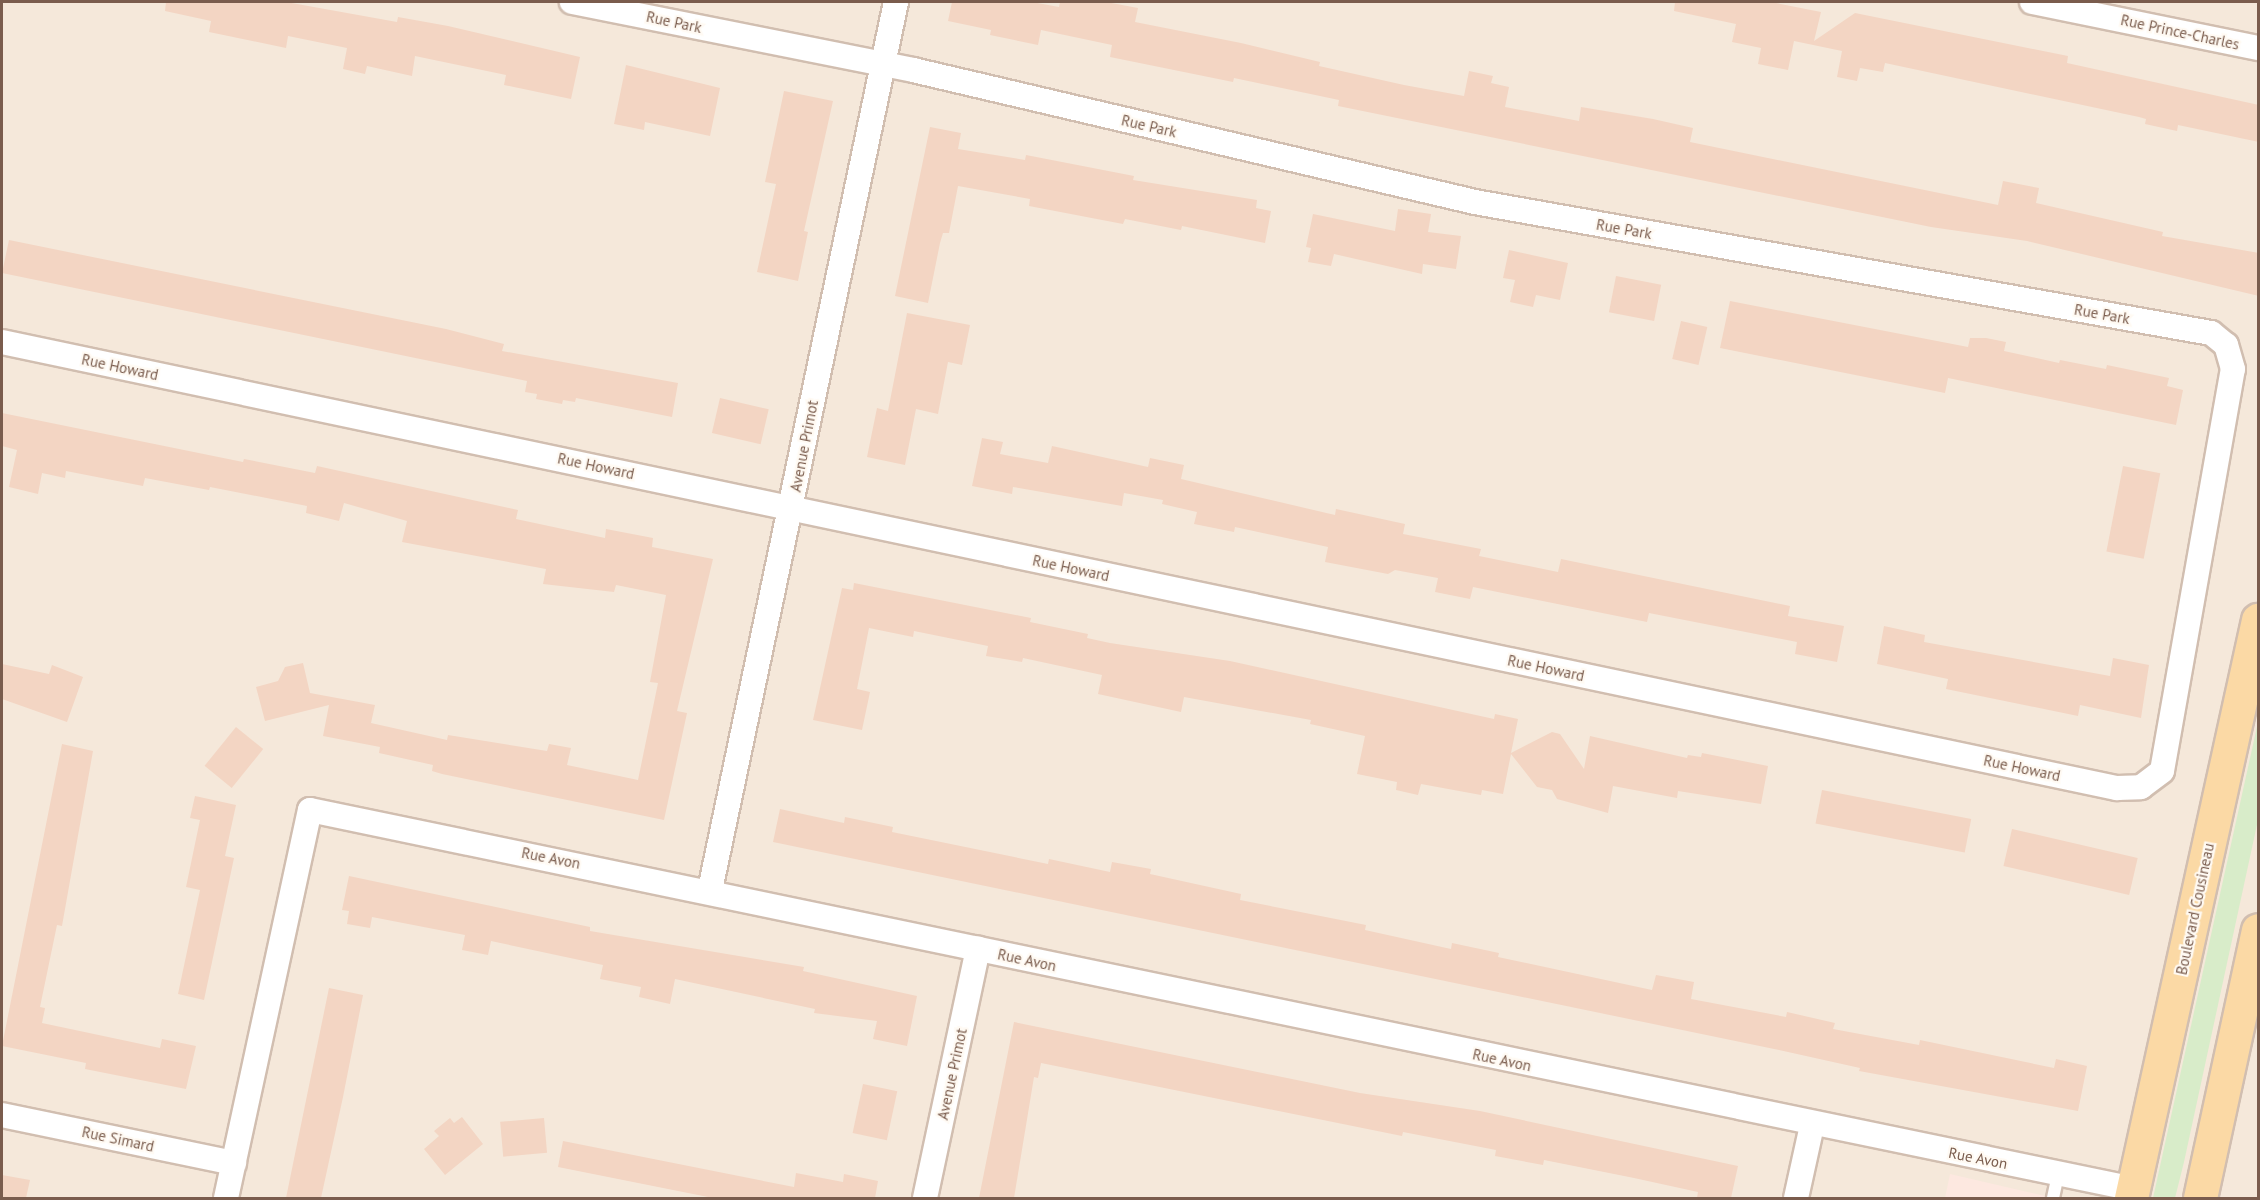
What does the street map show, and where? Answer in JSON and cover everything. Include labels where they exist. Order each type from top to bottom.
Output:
[{"type":"main road","name":"Boulevard Cousineau","points":[[2132,1194],[2259,620]]},
{"type":"main road","points":[[2200,1198],[2259,930]]},
{"type":"street","name":"Rue Park","points":[[572,2],[882,64],[1475,202],[2211,333],[2226,345],[2233,369],[2162,771],[2141,787]]},
{"type":"street","name":"Avenue Primot","points":[[710,890],[896,2]]},
{"type":"street","name":"Rue Prince-Charles","points":[[2032,2],[2259,48]]},
{"type":"street","name":"Rue Howard","points":[[2,342],[2105,786],[2141,787]]},
{"type":"street","name":"Rue Avon","points":[[226,1198],[310,810],[710,890],[978,949],[1812,1125],[2058,1174],[2132,1194]]},
{"type":"street","name":"Avenue Primot","points":[[925,1198],[978,949]]},
{"type":"street","name":"Rue Simard","points":[[2,1115],[234,1163]]},
{"type":"street","points":[[1796,1198],[1812,1125]]},
{"type":"lane","points":[[2053,1198],[2058,1174]]},
{"type":"shaded area","points":[[2,2],[2258,2],[2258,1198],[2,1198]]},
{"type":"shaded area","points":[[1950,1174],[2054,1198],[1945,1198]]},
{"type":"green space","points":[[2258,722],[2258,820],[2184,1162],[2175,1198],[2153,1198]]},
{"type":"building","points":[[166,2],[286,2],[397,22],[398,17],[448,26],[580,57],[571,99],[504,85],[506,75],[415,56],[412,76],[367,66],[365,74],[343,69],[347,48],[288,36],[286,48],[209,32],[211,21],[165,11]]},
{"type":"building","points":[[952,2],[1032,2],[1059,7],[1060,2],[1106,2],[1138,8],[1135,22],[1241,43],[1320,62],[1319,66],[1404,85],[1464,96],[1469,71],[1493,76],[1491,83],[1509,87],[1505,107],[1579,121],[1581,107],[1653,119],[1693,128],[1690,142],[1998,205],[2003,181],[2039,188],[2036,203],[2163,232],[2162,236],[2259,253],[2259,296],[2027,241],[1931,227],[1338,106],[1339,100],[1234,78],[1233,82],[1110,57],[1112,45],[1041,30],[1038,45],[990,35],[991,30],[948,21]]},
{"type":"building","points":[[1675,2],[1771,2],[1821,12],[1814,41],[1855,13],[2068,56],[2067,63],[2259,105],[2259,142],[2178,125],[2177,131],[2145,124],[2146,119],[2139,117],[1885,63],[1883,72],[1860,68],[1857,81],[1837,77],[1842,51],[1794,41],[1788,70],[1758,64],[1761,48],[1732,42],[1736,24],[1674,11]]},
{"type":"building","points":[[626,65],[720,88],[710,136],[645,122],[644,130],[614,124]]},
{"type":"building","points":[[784,91],[833,101],[804,231],[808,232],[798,281],[757,272],[776,184],[765,182]]},
{"type":"building","points":[[930,127],[961,133],[958,149],[1025,160],[1026,155],[1134,176],[1133,180],[1257,200],[1256,208],[1271,211],[1265,243],[1182,226],[1181,230],[1125,219],[1123,224],[1029,206],[1030,199],[958,186],[949,233],[943,233],[940,243],[928,303],[895,296]]},
{"type":"building","points":[[1398,209],[1431,214],[1428,232],[1461,236],[1456,269],[1423,264],[1422,274],[1334,254],[1331,266],[1308,262],[1311,248],[1306,247],[1313,214],[1395,231]]},
{"type":"building","points":[[9,240],[446,329],[504,344],[502,351],[678,383],[672,417],[576,398],[575,402],[563,400],[562,404],[536,399],[537,394],[525,392],[527,381],[2,273]]},
{"type":"building","points":[[1509,250],[1568,263],[1560,300],[1536,295],[1533,307],[1510,302],[1515,280],[1503,278]]},
{"type":"building","points":[[1616,276],[1661,285],[1654,321],[1609,312]]},
{"type":"building","points":[[1730,301],[1968,347],[1970,338],[1986,338],[2006,342],[2004,351],[2059,363],[2060,360],[2106,369],[2107,365],[2169,378],[2167,386],[2183,390],[2176,425],[1948,378],[1945,393],[1720,348]]},
{"type":"building","points":[[907,313],[970,325],[962,365],[948,362],[938,414],[916,409],[905,465],[867,457],[877,408],[888,411]]},
{"type":"building","points":[[1681,321],[1707,327],[1699,365],[1672,359]]},
{"type":"building","points":[[720,398],[769,409],[761,444],[712,433]]},
{"type":"building","points":[[2,413],[243,462],[244,459],[315,473],[317,466],[518,510],[516,519],[605,538],[606,529],[653,538],[652,547],[713,559],[677,711],[687,713],[664,820],[442,774],[432,771],[433,765],[379,753],[380,747],[323,736],[329,705],[265,721],[256,687],[278,681],[285,667],[303,663],[310,693],[375,705],[371,723],[447,740],[448,735],[547,751],[549,744],[571,748],[567,765],[638,780],[658,683],[650,682],[666,595],[616,585],[614,592],[543,584],[546,569],[402,542],[407,521],[344,503],[339,521],[306,513],[307,506],[210,487],[209,490],[145,478],[143,486],[66,471],[65,478],[42,473],[38,494],[9,487],[17,450],[2,446]]},
{"type":"building","points":[[982,438],[1003,442],[1000,454],[1048,463],[1052,446],[1148,467],[1150,458],[1184,465],[1181,479],[1335,515],[1336,509],[1405,524],[1403,534],[1481,549],[1479,556],[1558,572],[1561,559],[1790,606],[1788,616],[1844,626],[1837,662],[1795,654],[1797,642],[1649,613],[1647,622],[1473,587],[1470,599],[1435,592],[1438,578],[1395,570],[1388,574],[1325,562],[1328,547],[1235,527],[1234,532],[1194,524],[1197,512],[1162,504],[1163,500],[1124,493],[1122,506],[1013,487],[1012,494],[972,486]]},
{"type":"building","points":[[2123,466],[2160,473],[2144,559],[2106,551]]},
{"type":"building","points":[[854,583],[1031,618],[1030,622],[1088,634],[1087,638],[1110,643],[1230,661],[1494,719],[1495,714],[1518,719],[1511,753],[1552,732],[1560,734],[1584,769],[1590,736],[1687,758],[1688,755],[1701,757],[1702,753],[1768,766],[1761,804],[1678,791],[1677,798],[1613,786],[1608,813],[1557,799],[1552,790],[1537,787],[1511,754],[1503,794],[1482,790],[1481,795],[1421,784],[1418,795],[1396,790],[1397,782],[1357,774],[1365,736],[1310,724],[1311,720],[1184,697],[1181,712],[1098,694],[1102,675],[1023,658],[1022,662],[986,656],[988,646],[914,631],[913,637],[869,628],[857,689],[870,692],[862,730],[813,720],[842,588],[853,590]]},
{"type":"building","points":[[1884,626],[1925,635],[1924,642],[2110,676],[2113,658],[2149,665],[2141,718],[2080,705],[2078,716],[1946,689],[1948,679],[1877,664]]},
{"type":"building","points":[[2,664],[49,674],[52,665],[83,677],[67,722],[2,699]]},
{"type":"building","points":[[236,727],[263,749],[232,788],[205,766]]},
{"type":"building","points":[[62,744],[93,751],[62,926],[57,925],[40,1007],[45,1008],[42,1023],[160,1048],[162,1039],[196,1046],[186,1089],[85,1069],[86,1063],[2,1046]]},
{"type":"building","points":[[1822,790],[1971,819],[1965,852],[1816,823]]},
{"type":"building","points":[[195,796],[236,805],[225,856],[234,858],[204,1000],[178,994],[200,890],[186,887],[200,820],[190,818]]},
{"type":"building","points":[[780,809],[844,823],[845,817],[893,827],[892,832],[1048,864],[1049,859],[1110,872],[1112,862],[1151,869],[1150,874],[1241,894],[1240,900],[1366,925],[1365,930],[1451,949],[1452,943],[1499,953],[1498,957],[1652,990],[1656,975],[1694,982],[1691,999],[1786,1017],[1787,1012],[1835,1023],[1833,1029],[1919,1045],[1920,1040],[2054,1068],[2056,1059],[2087,1066],[2078,1111],[1859,1071],[1860,1068],[1779,1050],[773,842]]},
{"type":"building","points":[[2012,829],[2138,858],[2129,895],[2003,866]]},
{"type":"building","points":[[349,876],[590,927],[590,931],[804,967],[803,971],[917,996],[907,1046],[873,1039],[877,1021],[814,1013],[815,1009],[675,979],[670,1004],[639,997],[641,987],[600,979],[603,965],[491,941],[488,955],[462,950],[465,935],[372,917],[370,928],[347,924],[349,911],[342,910]]},
{"type":"building","points":[[329,988],[363,995],[343,1097],[321,1198],[286,1198]]},
{"type":"building","points":[[1014,1022],[1360,1093],[1480,1111],[1738,1166],[1731,1198],[1697,1198],[1698,1192],[1634,1178],[1544,1160],[1543,1165],[1495,1156],[1496,1150],[1403,1132],[1402,1136],[1041,1063],[1038,1078],[1034,1077],[1014,1198],[979,1198]]},
{"type":"building","points":[[863,1084],[897,1091],[887,1140],[853,1133]]},
{"type":"building","points":[[462,1117],[483,1144],[445,1175],[424,1149],[439,1136],[434,1131],[450,1118],[454,1123]]},
{"type":"building","points":[[544,1118],[547,1153],[503,1157],[500,1122]]},
{"type":"building","points":[[563,1141],[794,1187],[796,1173],[843,1182],[844,1174],[878,1181],[875,1198],[713,1198],[558,1167]]},
{"type":"building","points":[[2,1175],[30,1180],[26,1198],[2,1198]]}]
